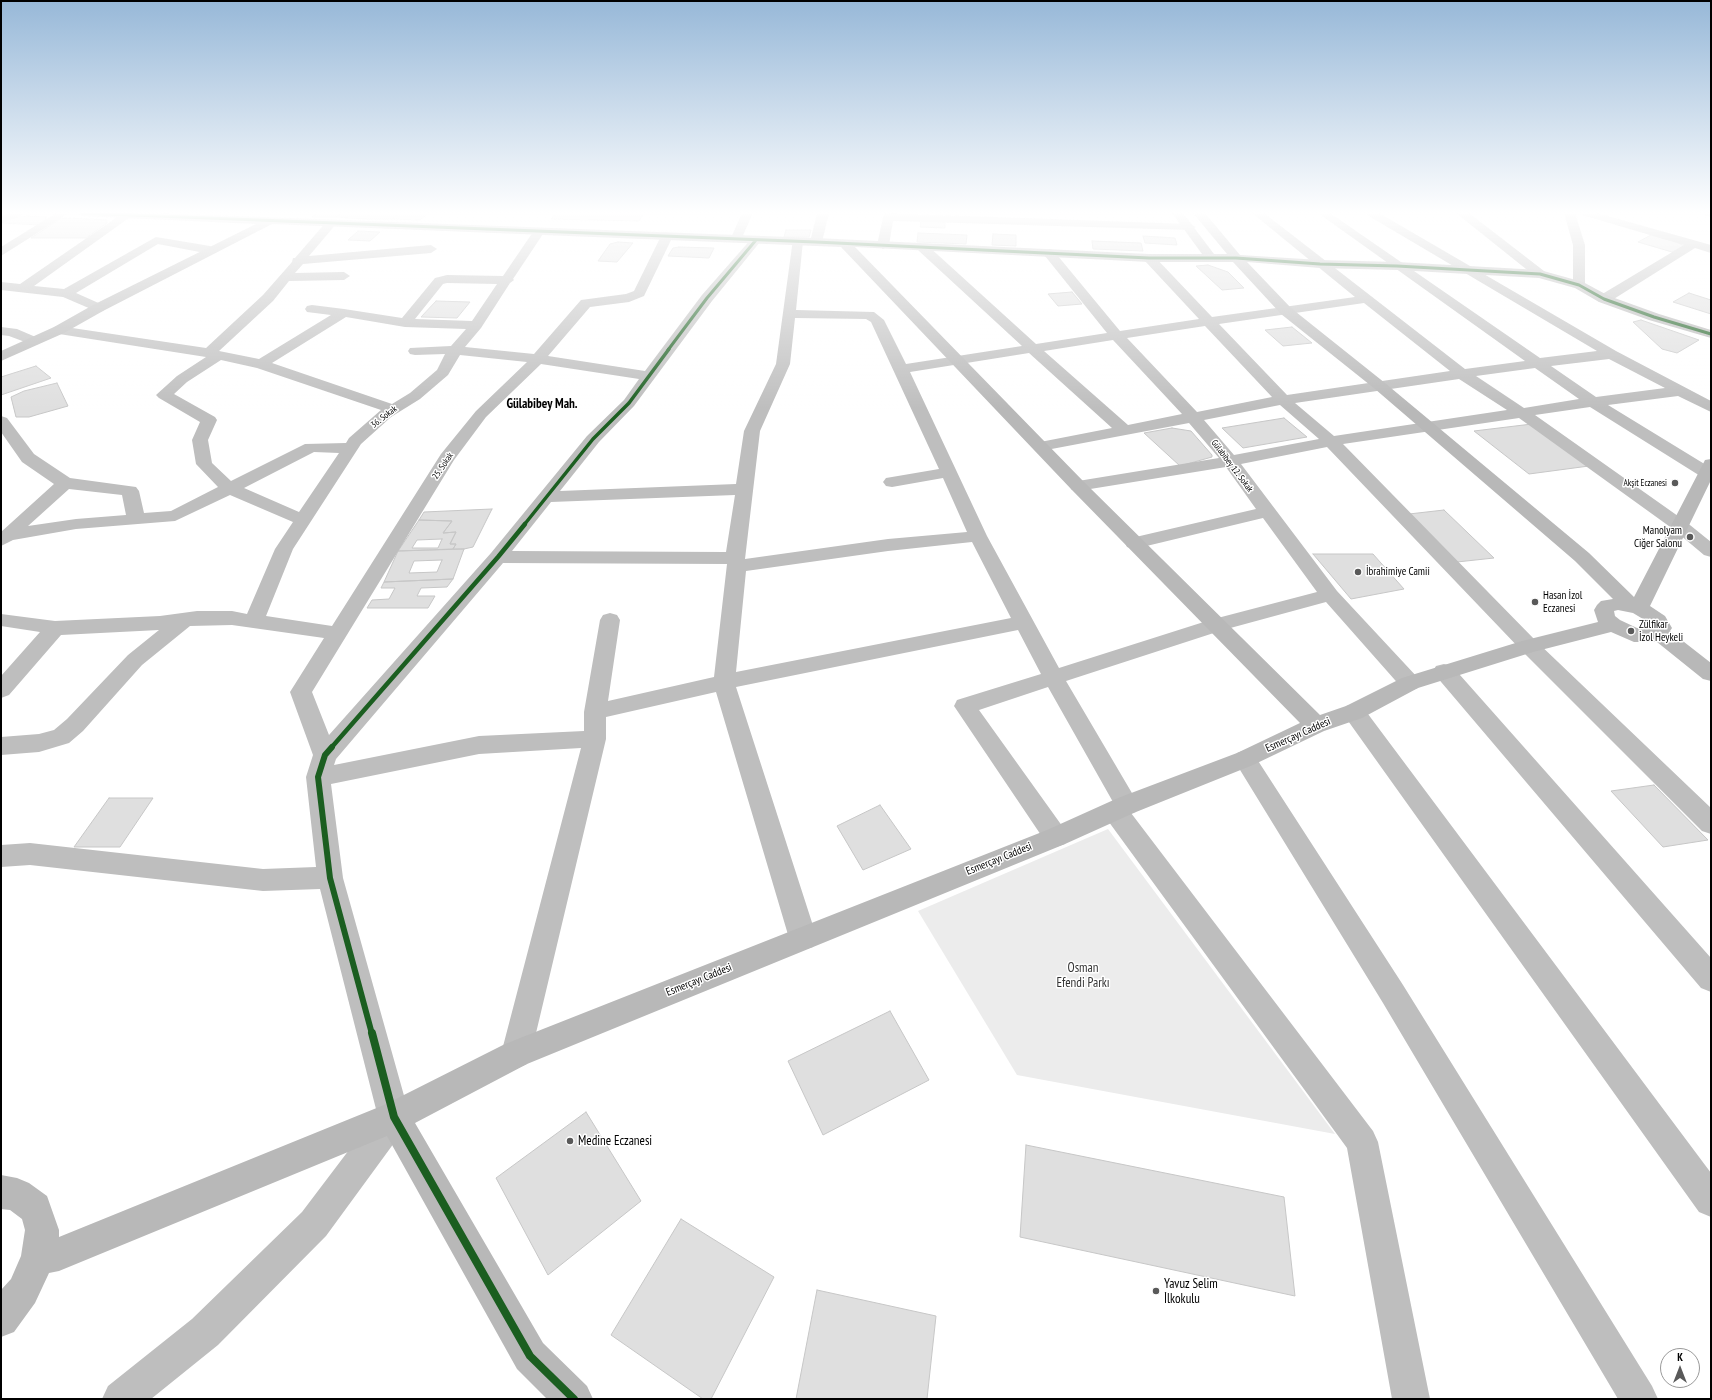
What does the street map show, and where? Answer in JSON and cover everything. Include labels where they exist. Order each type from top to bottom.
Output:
[{"type":"street","points":[[21,289],[36,278]]},
{"type":"street","points":[[66,293],[91,278]]},
{"type":"street","points":[[1,357],[59,330],[155,278]]},
{"type":"street","points":[[284,278],[268,298],[214,354],[164,395],[209,420],[200,440],[204,464],[229,488],[304,520]]},
{"type":"street","name":"25. Sokak","points":[[325,755],[301,692],[336,633],[447,458],[481,414],[538,359],[568,321],[586,303],[617,301],[634,297],[638,293],[645,278]]},
{"type":"street","points":[[574,1399],[530,1356],[394,1117],[330,878],[318,777],[325,755],[498,557],[593,439],[629,403],[720,278]]},
{"type":"street","points":[[793,278],[783,364],[752,431],[736,562],[724,682],[803,938]]},
{"type":"street","points":[[878,278],[1078,486],[1316,725]]},
{"type":"street","points":[[956,278],[1033,350],[1124,430]]},
{"type":"street","name":"Gülabibey 12. Sokak","points":[[1070,278],[1118,337],[1192,416],[1230,461],[1266,512],[1330,595],[1410,683]]},
{"type":"street","points":[[1169,278],[1283,400],[1331,441],[1529,646],[1711,824]]},
{"type":"street","points":[[1256,278],[1286,310],[1380,386],[1582,557],[1634,606],[1658,621],[1662,628],[1659,633],[1653,636],[1634,635],[1613,625],[1606,618],[1604,610],[1608,606],[1618,604],[1634,606]]},
{"type":"street","points":[[1339,278],[1462,374],[1522,413],[1679,525],[1711,551]]},
{"type":"street","points":[[1415,278],[1593,402],[1710,470],[1634,606]]},
{"type":"street","points":[[1482,278],[1611,354],[1711,407]]},
{"type":"street","points":[[1555,278],[1579,285],[1604,300],[1711,334]]},
{"type":"street","points":[[1579,278],[1579,285]]},
{"type":"street","points":[[1604,300],[1639,278]]},
{"type":"street","points":[[405,323],[439,281],[447,279],[508,280]]},
{"type":"street","name":"36. Sokak","points":[[254,621],[284,549],[355,441],[393,409],[414,396],[443,372],[455,350],[476,325],[508,280]]},
{"type":"street","points":[[1,286],[66,293],[98,308]]},
{"type":"street","points":[[902,369],[959,362],[1209,321],[1366,299]]},
{"type":"street","points":[[312,309],[405,323],[476,325]]},
{"type":"street","points":[[262,364],[344,313]]},
{"type":"street","points":[[789,314],[868,315],[877,320],[902,369],[978,536],[1121,808],[1362,1142],[1411,1399]]},
{"type":"street","points":[[59,330],[214,354],[262,364],[393,409]]},
{"type":"street","points":[[1,331],[12,332],[33,341]]},
{"type":"street","points":[[415,351],[455,350],[538,359],[649,376]]},
{"type":"street","points":[[1041,446],[1192,416],[1283,400],[1538,363],[1611,354]]},
{"type":"street","points":[[1078,486],[1230,461],[1331,441],[1426,426],[1680,391]]},
{"type":"street","points":[[1,421],[28,458],[66,483],[130,491],[136,519]]},
{"type":"street","points":[[5,538],[76,524],[174,516],[312,447],[350,448]]},
{"type":"street","points":[[892,482],[949,472]]},
{"type":"street","points":[[5,538],[66,483]]},
{"type":"street","points":[[545,497],[745,489]]},
{"type":"street","points":[[1134,543],[1266,512]]},
{"type":"street","points":[[498,557],[736,562],[978,536]]},
{"type":"street","points":[[1056,837],[965,706],[1217,625],[1330,595]]},
{"type":"street","points":[[2,620],[55,628],[160,623],[185,619],[232,618],[336,633]]},
{"type":"street","points":[[1,746],[38,743],[61,737],[75,725],[135,660],[185,619]]},
{"type":"street","points":[[516,1054],[594,739],[595,712],[610,620]]},
{"type":"street","points":[[595,712],[724,682],[1023,622]]},
{"type":"street","name":"Esmerçayı Caddesi","points":[[38,1258],[59,1254],[394,1117],[516,1054],[1056,837],[1121,808],[1245,759],[1316,725],[1354,712],[1410,683],[1444,671],[1529,646],[1613,625]]},
{"type":"street","points":[[1,690],[55,628]]},
{"type":"street","points":[[1659,633],[1711,674]]},
{"type":"street","points":[[1444,671],[1711,979]]},
{"type":"street","points":[[1354,712],[1711,1200]]},
{"type":"street","points":[[318,777],[479,745],[594,739]]},
{"type":"street","points":[[1245,759],[1393,994],[1639,1399]]},
{"type":"street","points":[[1,856],[30,854],[262,880],[330,878]]},
{"type":"street","points":[[121,1399],[205,1332],[314,1224],[394,1117]]},
{"type":"street","points":[[1,1192],[17,1195],[35,1208],[42,1230],[38,1258],[22,1291],[1,1319]]},
{"type":"green space","name":"Osman Efendi Parkı","points":[[1108,829],[1335,1134],[1017,1075],[918,911]]},
{"type":"building","points":[[1209,278],[1234,278],[1244,288],[1222,290]]},
{"type":"building","points":[[1072,292],[1082,304],[1058,306],[1048,294]]},
{"type":"building","points":[[1689,293],[1711,300],[1711,314],[1673,302]]},
{"type":"building","points":[[436,301],[470,302],[457,318],[421,317]]},
{"type":"building","points":[[1641,320],[1699,340],[1677,353],[1662,349],[1633,322]]},
{"type":"building","points":[[1292,327],[1312,343],[1283,346],[1265,330]]},
{"type":"building","points":[[36,366],[51,378],[1,395],[1,377]]},
{"type":"building","points":[[57,383],[68,406],[29,417],[16,417],[11,397],[24,391]]},
{"type":"building","points":[[1284,418],[1307,437],[1243,448],[1222,428]]},
{"type":"building","points":[[1532,424],[1589,466],[1529,474],[1474,431]]},
{"type":"building","points":[[1172,428],[1191,431],[1212,455],[1212,457],[1180,466],[1144,433]]},
{"type":"building","points":[[492,509],[473,547],[464,549],[453,549],[456,544],[450,544],[456,532],[443,533],[452,521],[419,520],[424,512]]},
{"type":"building","points":[[1444,510],[1494,558],[1457,562],[1409,514]]},
{"type":"building","points":[[419,520],[452,521],[443,533],[456,532],[450,544],[456,544],[453,549],[398,551]],"holes":[[[442,539],[438,548],[412,548],[417,540]]]},
{"type":"building","points":[[464,549],[453,579],[384,582],[398,551]],"holes":[[[442,560],[437,572],[409,573],[414,561]]]},
{"type":"building","name":"İbrahimiye Camii","points":[[1313,554],[1373,554],[1404,589],[1351,599]]},
{"type":"building","points":[[453,579],[447,587],[421,588],[417,596],[435,596],[428,608],[367,608],[372,600],[389,599],[395,588],[381,588],[384,582]]},
{"type":"building","points":[[1654,785],[1708,840],[1663,847],[1611,791]]},
{"type":"building","points":[[109,798],[153,798],[120,847],[74,847]]},
{"type":"building","points":[[880,805],[911,849],[863,870],[837,826]]},
{"type":"building","points":[[890,1011],[929,1080],[823,1135],[788,1061]]},
{"type":"building","points":[[586,1112],[641,1201],[548,1275],[496,1178]]},
{"type":"building","points":[[1026,1145],[1284,1197],[1295,1296],[1020,1237]]},
{"type":"building","points":[[681,1219],[774,1277],[711,1399],[703,1399],[611,1335]]},
{"type":"building","points":[[817,1290],[936,1316],[927,1399],[796,1399]]},
{"type":"cycle path","points":[[574,1399],[530,1356],[394,1117],[330,878],[318,777],[325,755],[498,557],[593,439],[629,403],[707,298],[724,278]]},
{"type":"cycle path","points":[[1555,278],[1579,285],[1604,299],[1654,317],[1711,334]]},
{"type":"place","name":"Akşit Eczanesi","points":[[1675,483]]},
{"type":"place","name":"Manolyam Ciğer Salonu","points":[[1690,537]]},
{"type":"place","name":"İbrahimiye Camii","points":[[1358,572]]},
{"type":"place","name":"Hasan İzol Eczanesi","points":[[1535,602]]},
{"type":"place","name":"Zülfikar İzol Heykeli","points":[[1631,631]]},
{"type":"place","name":"Medine Eczanesi","points":[[570,1141]]},
{"type":"place","name":"Yavuz Selim İlkokulu","points":[[1156,1291]]},
{"type":"district","name":"Gülabibey Mah.","points":[[542,404]]}]
